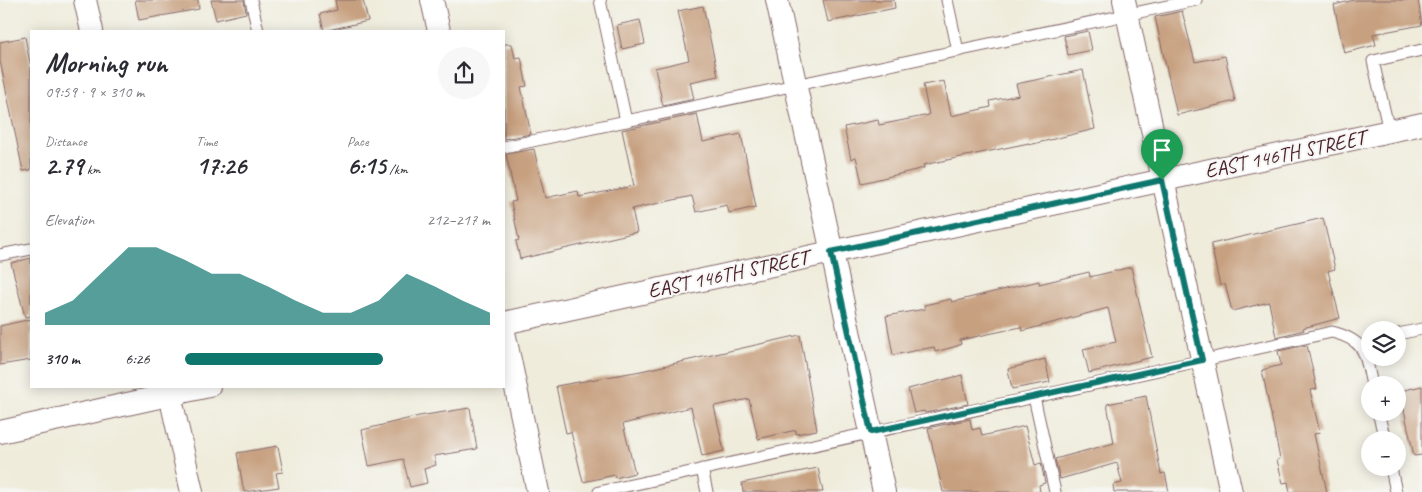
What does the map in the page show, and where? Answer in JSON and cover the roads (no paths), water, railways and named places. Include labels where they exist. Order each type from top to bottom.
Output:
[{"type":"street","points":[[85,0],[92,30]]},
{"type":"street","points":[[432,0],[439,30]]},
{"type":"street","points":[[777,0],[884,492]]},
{"type":"street","points":[[1125,7],[1231,492]]},
{"type":"street","name":"EAST 146TH STREET","points":[[505,323],[1422,124]]},
{"type":"street","points":[[505,337],[538,492]]},
{"type":"street","points":[[0,432],[169,390],[189,388]]},
{"type":"street","points":[[169,390],[192,492]]},
{"type":"lane","points":[[251,0],[258,30]]},
{"type":"lane","points":[[600,0],[626,121]]},
{"type":"lane","points":[[947,0],[958,51]]},
{"type":"lane","points":[[505,148],[958,51],[1125,7],[1196,0]]},
{"type":"lane","points":[[1389,131],[1373,61],[1422,50]]},
{"type":"lane","points":[[0,255],[30,248]]},
{"type":"lane","points":[[1406,332],[1422,329]]},
{"type":"lane","points":[[599,492],[1332,332],[1355,340],[1364,349],[1370,376]]},
{"type":"lane","points":[[1034,396],[1055,492]]},
{"type":"lane","points":[[702,470],[707,492]]},
{"type":"lane","points":[[1393,476],[1396,492]]}]
